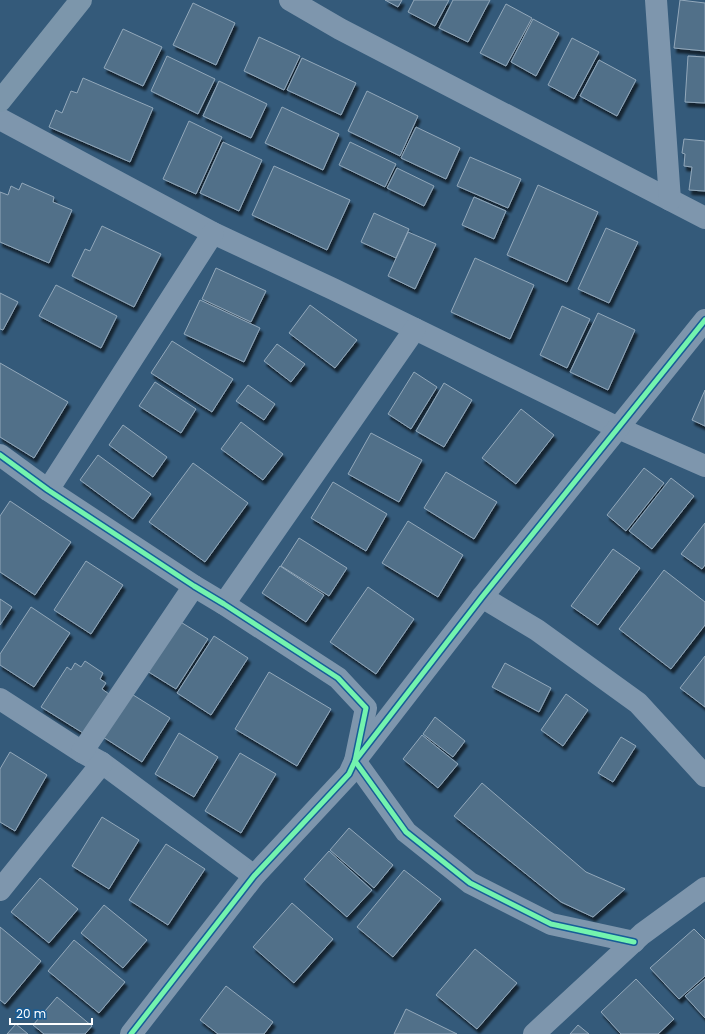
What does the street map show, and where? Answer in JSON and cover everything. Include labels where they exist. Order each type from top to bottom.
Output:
[{"type":"main road","points":[[0,101],[80,0]]},
{"type":"street","points":[[290,0],[340,29],[705,218]]},
{"type":"street","points":[[656,0],[670,200]]},
{"type":"street","points":[[0,119],[213,233],[618,428],[705,466]]},
{"type":"street","points":[[48,490],[213,233]]},
{"type":"street","points":[[132,1034],[254,876],[349,774],[355,761],[482,597],[705,320]]},
{"type":"street","points":[[224,604],[414,329]]},
{"type":"street","points":[[0,456],[48,490],[194,586],[338,678],[366,708],[355,761],[406,832],[470,883],[551,924],[634,942]]},
{"type":"street","points":[[82,752],[194,586]]},
{"type":"street","points":[[482,597],[537,630],[638,703],[705,776]]},
{"type":"street","points":[[0,699],[82,752],[102,763],[254,876]]},
{"type":"street","points":[[0,890],[102,763]]},
{"type":"street","points":[[534,1034],[642,934],[705,888]]},
{"type":"building","points":[[385,0],[402,0],[398,7]]},
{"type":"building","points":[[414,0],[449,0],[435,26],[408,12]]},
{"type":"building","points":[[453,0],[490,0],[468,42],[439,28]]},
{"type":"building","points":[[680,0],[705,3],[705,51],[674,48]]},
{"type":"building","points":[[193,3],[235,23],[216,65],[173,45]]},
{"type":"building","points":[[506,4],[532,18],[506,66],[480,53]]},
{"type":"building","points":[[533,19],[559,33],[536,76],[511,62]]},
{"type":"building","points":[[123,29],[162,47],[143,86],[104,68]]},
{"type":"building","points":[[259,37],[300,56],[284,90],[244,71]]},
{"type":"building","points":[[572,38],[599,52],[574,99],[548,85]]},
{"type":"building","points":[[167,56],[215,79],[198,114],[151,91]]},
{"type":"building","points":[[688,56],[705,57],[705,103],[685,102]]},
{"type":"building","points":[[302,58],[356,83],[341,115],[287,90]]},
{"type":"building","points":[[599,60],[636,80],[617,116],[580,96]]},
{"type":"building","points":[[83,78],[153,108],[130,162],[49,127],[56,110],[62,113],[71,91],[77,93]]},
{"type":"building","points":[[219,81],[267,104],[251,138],[203,116]]},
{"type":"building","points":[[367,91],[418,116],[400,156],[348,131]]},
{"type":"building","points":[[282,107],[339,134],[323,170],[265,143]]},
{"type":"building","points":[[189,121],[222,137],[196,194],[163,179]]},
{"type":"building","points":[[416,127],[460,148],[446,179],[401,158]]},
{"type":"building","points":[[684,139],[705,141],[705,191],[689,190],[692,167],[684,166],[685,154],[682,153]]},
{"type":"building","points":[[223,142],[262,160],[239,211],[200,193]]},
{"type":"building","points":[[350,142],[396,164],[385,187],[339,165]]},
{"type":"building","points":[[470,157],[521,179],[508,208],[457,186]]},
{"type":"building","points":[[274,166],[350,200],[327,250],[252,215]]},
{"type":"building","points":[[397,168],[434,186],[424,206],[387,188]]},
{"type":"building","points":[[22,183],[54,197],[53,202],[72,210],[49,263],[0,242],[0,192],[8,195],[11,186],[19,190]]},
{"type":"building","points":[[538,185],[598,212],[567,282],[507,255]]},
{"type":"building","points":[[474,197],[506,211],[494,239],[462,225]]},
{"type":"building","points":[[374,213],[409,229],[396,258],[361,242]]},
{"type":"building","points":[[102,226],[161,254],[134,307],[72,276],[85,249],[90,251]]},
{"type":"building","points":[[606,228],[638,242],[609,303],[578,289]]},
{"type":"building","points":[[408,232],[436,244],[415,289],[388,276]]},
{"type":"building","points":[[475,258],[534,285],[510,339],[451,312]]},
{"type":"building","points":[[216,268],[266,291],[251,322],[202,299]]},
{"type":"building","points":[[56,285],[117,316],[101,348],[39,316]]},
{"type":"building","points":[[0,293],[18,302],[3,330],[0,329]]},
{"type":"building","points":[[200,300],[260,328],[244,362],[184,334]]},
{"type":"building","points":[[310,305],[357,340],[335,368],[289,333]]},
{"type":"building","points":[[562,306],[590,319],[567,368],[540,355]]},
{"type":"building","points":[[598,313],[635,330],[608,390],[570,372]]},
{"type":"building","points":[[172,341],[233,379],[212,412],[151,373]]},
{"type":"building","points":[[277,344],[305,364],[291,382],[264,361]]},
{"type":"building","points":[[0,363],[68,402],[34,458],[0,437]]},
{"type":"building","points":[[414,372],[437,387],[411,429],[388,414]]},
{"type":"building","points":[[155,382],[196,409],[181,433],[139,406]]},
{"type":"building","points":[[444,383],[472,400],[444,447],[416,431]]},
{"type":"building","points":[[248,385],[275,404],[264,420],[236,401]]},
{"type":"building","points":[[705,390],[705,426],[692,420]]},
{"type":"building","points":[[521,409],[554,435],[516,484],[482,458]]},
{"type":"building","points":[[241,422],[283,454],[263,480],[221,449]]},
{"type":"building","points":[[123,425],[167,457],[153,477],[109,445]]},
{"type":"building","points":[[371,433],[422,460],[399,502],[348,474]]},
{"type":"building","points":[[98,455],[151,494],[133,519],[80,480]]},
{"type":"building","points":[[193,463],[248,503],[205,562],[149,522]]},
{"type":"building","points":[[644,468],[664,483],[626,531],[607,515]]},
{"type":"building","points":[[446,472],[497,502],[474,539],[424,508]]},
{"type":"building","points":[[671,478],[694,496],[652,549],[629,531]]},
{"type":"building","points":[[333,482],[387,514],[366,551],[311,518]]},
{"type":"building","points":[[10,501],[71,542],[35,595],[0,572],[0,516]]},
{"type":"building","points":[[408,521],[463,555],[438,597],[382,563]]},
{"type":"building","points":[[705,523],[705,565],[702,569],[681,554]]},
{"type":"building","points":[[299,538],[347,568],[329,596],[281,566]]},
{"type":"building","points":[[613,549],[640,568],[598,625],[571,606]]},
{"type":"building","points":[[86,561],[123,585],[91,634],[54,610]]},
{"type":"building","points":[[280,566],[324,595],[306,622],[262,593]]},
{"type":"building","points":[[664,570],[705,602],[705,625],[671,669],[619,629]]},
{"type":"building","points":[[368,587],[414,619],[376,674],[330,642]]},
{"type":"building","points":[[0,599],[12,607],[0,625]]},
{"type":"building","points":[[31,607],[70,633],[34,687],[0,665],[0,654]]},
{"type":"building","points":[[179,621],[208,639],[176,689],[147,671]]},
{"type":"building","points":[[214,636],[248,658],[211,715],[177,693]]},
{"type":"building","points":[[705,656],[705,707],[680,688]]},
{"type":"building","points":[[85,661],[103,673],[100,679],[106,683],[102,689],[109,694],[83,733],[41,707],[67,667],[71,670],[75,663],[81,667]]},
{"type":"building","points":[[505,663],[551,688],[539,712],[492,687]]},
{"type":"building","points":[[269,672],[331,709],[297,766],[235,729]]},
{"type":"building","points":[[130,693],[170,718],[142,762],[103,737]]},
{"type":"building","points":[[566,694],[588,710],[563,746],[541,730]]},
{"type":"building","points":[[435,717],[465,741],[453,757],[423,734]]},
{"type":"building","points":[[179,733],[218,757],[194,797],[155,774]]},
{"type":"building","points":[[422,735],[458,764],[438,788],[403,759]]},
{"type":"building","points":[[621,737],[636,746],[613,782],[598,773]]},
{"type":"building","points":[[10,752],[47,775],[15,831],[0,822],[0,769]]},
{"type":"building","points":[[240,753],[276,774],[241,833],[205,811]]},
{"type":"building","points":[[482,783],[586,872],[625,889],[593,917],[561,902],[454,816]]},
{"type":"building","points":[[102,817],[139,840],[109,889],[72,866]]},
{"type":"building","points":[[349,828],[393,865],[374,888],[330,850]]},
{"type":"building","points":[[166,844],[205,869],[168,925],[129,900]]},
{"type":"building","points":[[329,851],[372,890],[347,917],[304,879]]},
{"type":"building","points":[[404,870],[441,899],[393,957],[357,927]]},
{"type":"building","points":[[40,878],[78,909],[49,943],[11,912]]},
{"type":"building","points":[[292,903],[333,939],[294,983],[253,947]]},
{"type":"building","points":[[104,905],[147,940],[123,968],[81,933]]},
{"type":"building","points":[[0,927],[41,961],[5,1004],[0,1000]]},
{"type":"building","points":[[694,929],[705,940],[705,976],[679,999],[650,968]]},
{"type":"building","points":[[74,940],[125,982],[99,1013],[48,971]]},
{"type":"building","points":[[475,949],[517,983],[477,1029],[436,995]]},
{"type":"building","points":[[636,979],[674,1019],[658,1034],[621,1034],[601,1012]]},
{"type":"building","points":[[705,979],[705,1018],[685,996]]},
{"type":"building","points":[[226,986],[273,1022],[264,1034],[218,1034],[200,1020]]},
{"type":"building","points":[[57,997],[92,1026],[85,1034],[44,1034],[33,1025]]},
{"type":"building","points":[[406,1009],[457,1034],[394,1034]]},
{"type":"building","points":[[16,1024],[28,1034],[7,1034]]},
{"type":"building","points":[[578,1025],[589,1034],[570,1034]]},
{"type":"cycle path","points":[[131,1034],[254,876],[349,774],[355,761],[482,597],[705,320]]},
{"type":"cycle path","points":[[0,455],[48,490],[338,678],[366,708],[355,761],[406,832],[470,883],[551,924],[634,942]]}]
